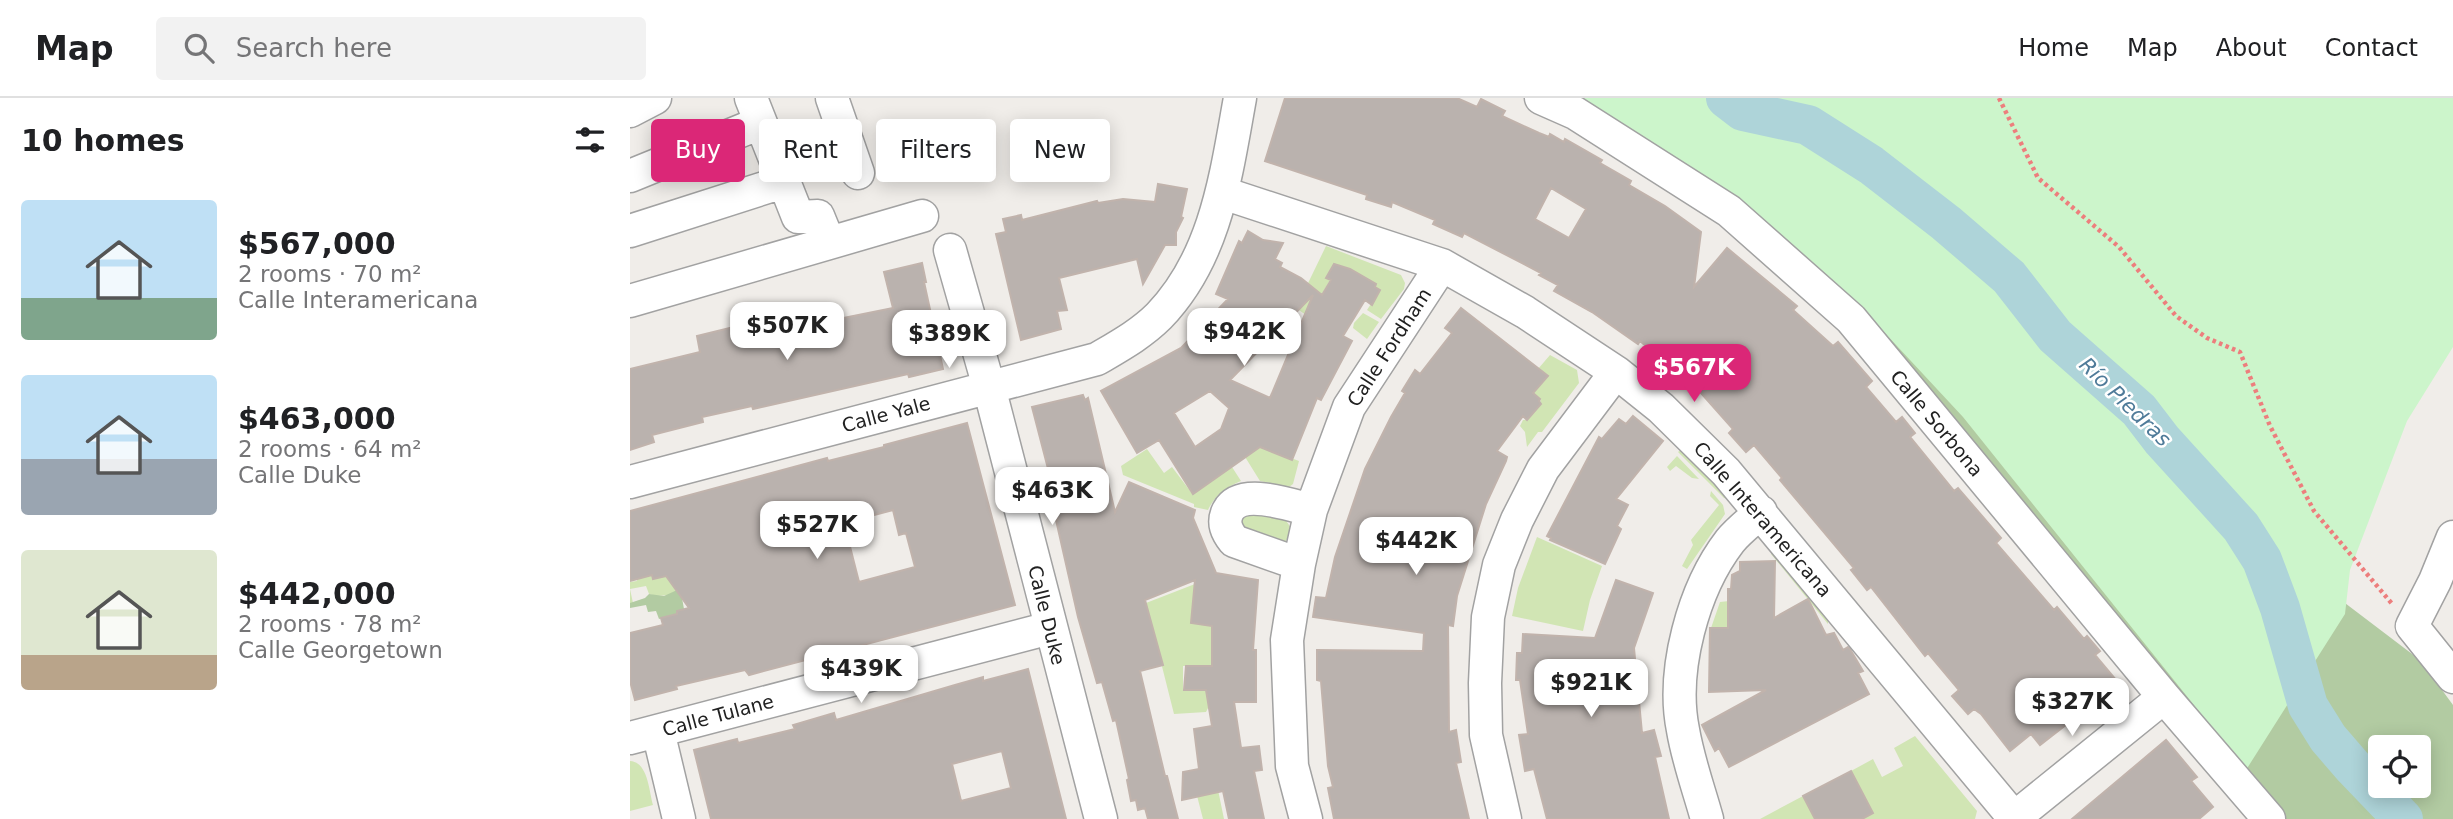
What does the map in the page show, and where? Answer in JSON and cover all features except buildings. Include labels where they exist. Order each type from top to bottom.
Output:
[{"type":"street","points":[[630,111],[655,98]]},
{"type":"street","points":[[832,98],[839,119]]},
{"type":"street","points":[[1223,193],[1240,98]]},
{"type":"street","name":"Calle Sorbona","points":[[1541,98],[1575,113],[1729,211],[1851,319],[2164,697],[2269,819]]},
{"type":"street","points":[[630,176],[755,111]]},
{"type":"street","points":[[630,231],[783,182],[798,217],[818,216],[829,243]]},
{"type":"street","name":"Calle Interamericana","points":[[1223,193],[1442,265],[1525,312],[1616,372],[1690,436],[1761,512],[2014,819]]},
{"type":"street","name":"Calle Yale","points":[[630,482],[1097,359],[1128,341],[1157,317],[1178,293],[1197,264],[1223,193]]},
{"type":"street","points":[[630,301],[922,216]]},
{"type":"street","name":"Calle Duke","points":[[950,250],[989,387],[1101,819]]},
{"type":"street","name":"Calle Fordham","points":[[1306,819],[1292,766],[1287,640],[1311,510],[1349,407],[1442,265]]},
{"type":"street","points":[[1505,819],[1485,722],[1488,617],[1499,565],[1517,520],[1543,468],[1616,372]]},
{"type":"street","points":[[1299,564],[1234,541],[1224,522],[1227,512],[1243,499],[1254,498],[1311,510]]},
{"type":"street","points":[[1707,819],[1682,730],[1680,685],[1684,647],[1692,614],[1720,558],[1730,541],[1761,512]]},
{"type":"street","points":[[2453,537],[2412,626],[2453,677]]},
{"type":"street","name":"Calle Tulane","points":[[644,734],[1050,628]]},
{"type":"street","points":[[2014,819],[2164,697]]},
{"type":"street","points":[[644,734],[679,819]]},
{"type":"path","points":[[1999,98],[2038,178],[2119,247],[2176,316],[2207,338],[2240,352],[2270,426],[2314,511],[2412,626]]},
{"type":"green space","points":[[1577,98],[2453,98],[2453,347],[2407,421],[2350,570],[2345,614],[2246,770],[1963,417],[1857,303],[1737,197]]},
{"type":"green space","points":[[1582,100],[2134,443],[2420,660],[2453,705],[2453,819],[2274,819],[2245,769],[1857,303],[1737,197]]},
{"type":"green space","points":[[1326,246],[1401,275],[1405,283],[1404,289],[1381,319],[1367,310],[1380,290],[1375,287],[1376,284],[1339,265],[1310,314],[1313,320],[1296,308]]},
{"type":"green space","points":[[1363,313],[1379,322],[1367,339],[1353,328]]},
{"type":"green space","points":[[1550,355],[1577,370],[1579,383],[1542,432],[1538,432],[1527,447],[1525,432],[1520,426],[1541,404],[1540,398],[1533,393],[1547,376],[1538,369]]},
{"type":"green space","points":[[1240,439],[1299,461],[1293,484],[1289,487],[1260,481],[1237,444]]},
{"type":"green space","points":[[1147,449],[1164,473],[1172,467],[1191,492],[1232,467],[1241,481],[1221,492],[1208,510],[1194,507],[1194,504],[1123,475],[1121,466]]},
{"type":"green space","points":[[1682,449],[1729,499],[1724,498],[1678,452]]},
{"type":"green space","points":[[1677,456],[1699,479],[1692,478],[1676,466],[1670,471],[1667,467]]},
{"type":"green space","points":[[1711,491],[1723,505],[1725,514],[1687,569],[1682,566],[1693,545],[1691,540],[1719,505],[1710,496]]},
{"type":"green space","points":[[1241,511],[1285,519],[1291,528],[1291,534],[1284,543],[1247,537],[1238,514]]},
{"type":"green space","points":[[1537,537],[1602,566],[1583,631],[1512,616],[1518,588]]},
{"type":"green space","points":[[1772,549],[1828,618],[1828,624],[1771,554]]},
{"type":"green space","points":[[633,565],[648,568],[653,579],[677,573],[702,591],[673,592],[671,595],[656,596],[649,594],[646,586],[630,589],[630,582],[637,581]]},
{"type":"green space","points":[[1195,584],[1191,623],[1225,627],[1212,666],[1183,666],[1183,690],[1211,690],[1211,702],[1206,712],[1174,714],[1146,603]]},
{"type":"green space","points":[[688,585],[694,594],[682,598],[684,609],[677,611],[677,614],[659,619],[656,611],[648,612],[646,605],[630,608],[630,603],[649,594],[664,596]]},
{"type":"green space","points":[[1729,601],[1741,627],[1711,628],[1720,602]]},
{"type":"green space","points":[[1915,736],[1977,811],[1975,819],[1862,819],[1873,813],[1851,771],[1873,759],[1882,777],[1903,766],[1894,748]]},
{"type":"green space","points":[[630,761],[641,766],[653,805],[630,811]]},
{"type":"green space","points":[[1217,785],[1224,819],[1203,819],[1195,788]]},
{"type":"green space","points":[[1803,796],[1815,819],[1760,819]]},
{"type":"waterway","name":"Río Piedras","points":[[1726,98],[1743,111],[1808,125],[1871,165],[1946,223],[2009,277],[2055,336],[2139,410],[2162,440],[2241,527],[2262,560],[2280,608],[2308,706],[2328,738],[2403,819]]}]
